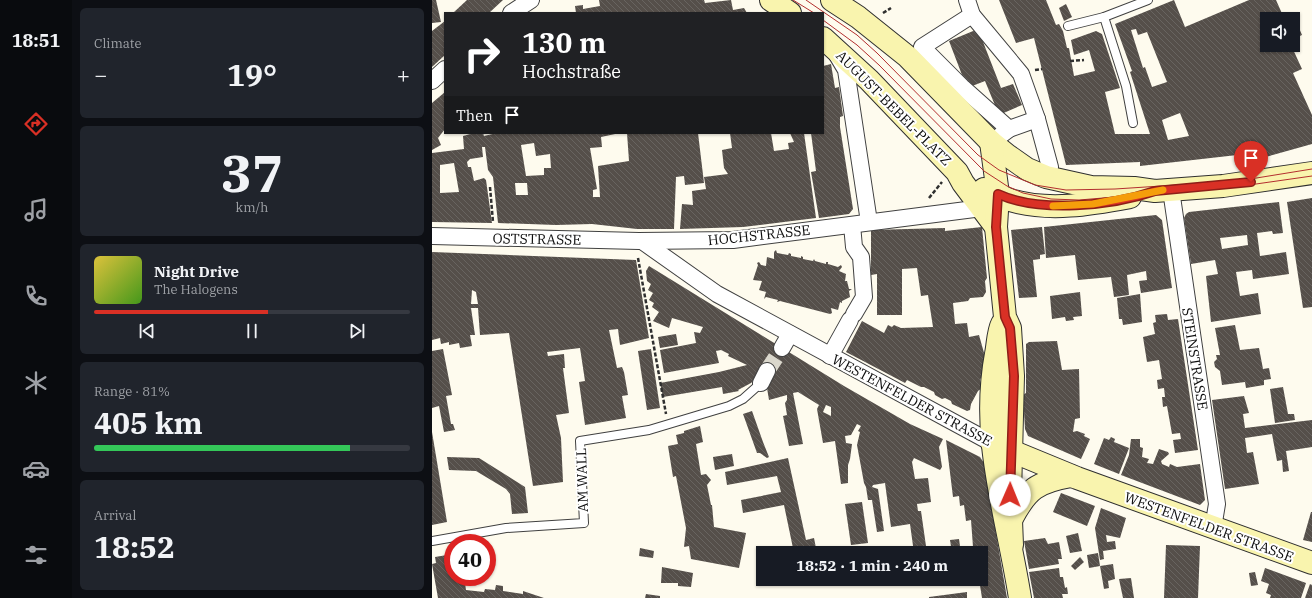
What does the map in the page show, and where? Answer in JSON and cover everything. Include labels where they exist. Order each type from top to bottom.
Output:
[{"type":"street","points":[[513,12],[532,0]]},
{"type":"street","points":[[772,0],[789,12]]},
{"type":"street","points":[[832,0],[858,17],[908,57],[991,142],[990,201],[996,227],[1005,317],[1000,328],[990,395],[1002,447],[1011,520],[1012,545]]},
{"type":"street","points":[[1009,129],[962,87],[922,47],[970,7],[1021,74],[1037,119],[1050,167],[1046,177]]},
{"type":"street","name":"AUGUST-BEBEL-PLATZ","points":[[827,42],[869,80],[957,172],[967,176],[980,187],[990,201]]},
{"type":"street","name":"AUGUST-BEBEL-PLATZ","points":[[827,42],[846,70],[869,222]]},
{"type":"street","points":[[432,81],[444,70]]},
{"type":"street","points":[[991,142],[1009,129],[1037,119]]},
{"type":"street","name":"HOCHSTRASSE","points":[[991,142],[1027,169],[1046,177],[1091,187],[1163,190]]},
{"type":"street","name":"HOCHSTRASSE","points":[[641,241],[733,240],[915,216],[990,201],[1010,200],[1048,206],[1093,204],[1163,190],[1251,182],[1312,173]]},
{"type":"street","name":"STEINSTRASSE","points":[[1163,190],[1217,504],[1213,528]]},
{"type":"street","points":[[830,356],[864,297],[860,257],[854,247],[852,225]]},
{"type":"street","name":"OSTSTRASSE","points":[[432,236],[641,241]]},
{"type":"street","name":"WESTENFELDER STRASSE","points":[[641,241],[717,294],[1002,447],[1071,476],[1312,563]]},
{"type":"street","points":[[782,348],[790,334]]},
{"type":"street","points":[[1002,447],[997,482],[1012,545],[1020,598]]},
{"type":"street","points":[[1011,520],[1021,502],[1038,485],[1050,479],[1071,476]]},
{"type":"lane","points":[[1068,26],[1104,17],[1148,0]]},
{"type":"lane","points":[[1104,17],[1126,86],[1133,123]]},
{"type":"lane","name":"AM WALL","points":[[432,541],[506,528],[584,522],[580,441],[649,430],[729,406],[743,399],[764,377]]},
{"type":"path","points":[[881,17],[883,11],[891,8]]},
{"type":"path","points":[[1070,61],[1084,60]]},
{"type":"path","points":[[915,216],[941,182],[957,172]]},
{"type":"path","points":[[490,187],[494,238]]},
{"type":"path","points":[[641,241],[638,258],[664,408],[669,424]]},
{"type":"building","points":[[432,0],[436,0],[441,22],[432,23]]},
{"type":"building","points":[[467,0],[503,0],[490,12],[454,12]]},
{"type":"building","points":[[599,0],[704,0],[705,3],[731,0],[733,10],[744,8],[746,12],[576,12],[575,6],[583,5],[583,9],[600,6]]},
{"type":"building","points":[[999,0],[1046,0],[1056,25],[1059,24],[1063,31],[1067,48],[1069,48],[1074,76],[1095,71],[1089,50],[1074,55],[1071,40],[1096,31],[1102,34],[1120,88],[1105,92],[1115,134],[1150,134],[1130,72],[1132,71],[1115,24],[1174,0],[1185,27],[1249,0],[1276,0],[1281,12],[1260,12],[1260,52],[1294,52],[1302,69],[1293,73],[1312,115],[1312,144],[1248,162],[1246,154],[1140,166],[1140,162],[1066,165],[1034,38],[1016,43]],"holes":[[[1136,29],[1138,35],[1147,32],[1167,82],[1152,87],[1145,67],[1143,68],[1131,30]],[[1180,113],[1189,136],[1168,140],[1162,120]]]},
{"type":"building","points":[[1066,4],[1072,17],[1064,21],[1059,8]]},
{"type":"building","points":[[444,22],[444,56],[432,67],[432,31]]},
{"type":"building","points":[[978,29],[1001,88],[1013,84],[1022,105],[999,115],[985,81],[967,88],[949,41]]},
{"type":"building","points":[[831,64],[835,88],[839,87],[843,116],[840,117],[840,127],[853,209],[849,214],[819,218],[811,172],[816,171],[811,134],[824,134],[824,66]]},
{"type":"building","points":[[444,93],[444,130],[438,138],[441,145],[432,150],[432,103]]},
{"type":"building","points":[[470,134],[483,134],[484,136],[493,134],[615,134],[601,137],[602,147],[590,148],[597,189],[593,190],[593,197],[600,197],[598,166],[629,161],[627,134],[698,134],[704,183],[685,185],[684,176],[676,177],[674,229],[637,229],[592,224],[556,225],[498,223],[493,177],[488,170],[485,147],[482,147],[483,157],[470,159],[467,162],[468,167],[471,167],[474,181],[484,178],[486,180],[492,223],[432,222],[432,153],[464,149],[463,136]],"holes":[[[534,143],[536,156],[550,154],[551,168],[544,168],[544,175],[526,176],[521,145]],[[454,163],[459,192],[440,193],[440,165]],[[515,183],[527,183],[528,195],[516,195]]]},
{"type":"building","points":[[730,134],[771,134],[774,151],[789,149],[788,143],[794,142],[790,134],[804,134],[816,218],[743,227],[680,229],[682,204],[693,205],[692,191],[706,189],[704,177],[728,174],[724,168],[722,150],[732,148]]},
{"type":"building","points":[[1312,198],[1312,307],[1303,308],[1287,202]]},
{"type":"building","points":[[1279,202],[1283,233],[1273,234],[1272,231],[1257,233],[1260,256],[1286,252],[1289,274],[1253,279],[1252,270],[1236,272],[1240,296],[1258,293],[1261,314],[1211,322],[1206,276],[1218,274],[1215,260],[1191,264],[1184,218],[1189,212]],"holes":[[[1247,235],[1248,245],[1222,249],[1220,238]]]},
{"type":"building","points":[[1156,215],[1162,220],[1172,288],[1141,293],[1139,281],[1147,280],[1146,271],[1127,275],[1129,295],[1114,297],[1111,277],[1078,280],[1075,255],[1046,258],[1044,227]]},
{"type":"building","points":[[982,227],[987,278],[985,281],[986,292],[983,297],[970,298],[968,301],[953,303],[955,324],[967,323],[969,337],[979,335],[986,360],[985,369],[980,380],[982,388],[978,391],[971,404],[970,410],[967,411],[952,404],[951,401],[945,398],[942,399],[935,395],[934,392],[924,387],[907,380],[905,383],[846,352],[862,321],[884,333],[888,325],[892,327],[894,325],[901,328],[933,327],[928,295],[921,296],[917,268],[902,269],[902,315],[877,315],[877,274],[871,275],[871,230],[945,228],[945,231]]},
{"type":"building","points":[[1042,227],[1045,254],[1040,255],[1040,259],[1033,260],[1037,297],[1019,298],[1011,230]]},
{"type":"building","points":[[776,250],[777,253],[788,255],[789,253],[791,256],[801,258],[801,256],[803,259],[813,261],[814,259],[815,261],[826,264],[826,262],[828,262],[828,264],[838,267],[841,265],[842,267],[839,271],[846,274],[845,281],[847,281],[849,289],[852,289],[849,291],[850,297],[842,301],[842,303],[840,302],[838,310],[831,308],[832,313],[830,314],[780,301],[777,302],[778,300],[766,297],[764,299],[766,292],[759,290],[762,281],[753,280],[758,265],[757,263],[759,262],[761,265],[766,266],[767,257],[774,259],[774,252]]},
{"type":"building","points":[[432,252],[636,260],[649,338],[620,345],[618,329],[609,330],[617,368],[622,367],[624,372],[628,395],[622,396],[626,418],[585,425],[579,382],[585,381],[580,348],[547,352],[548,356],[564,354],[565,368],[563,368],[569,413],[556,415],[561,438],[563,482],[533,486],[509,333],[480,335],[478,308],[471,308],[475,335],[470,335],[472,346],[460,348],[459,343],[449,345],[449,342],[441,344],[440,338],[432,340]],"holes":[[[472,290],[476,292],[478,304],[471,304]]]},
{"type":"building","points":[[649,266],[844,386],[910,424],[943,439],[939,447],[942,467],[940,470],[914,458],[912,462],[915,479],[928,478],[931,502],[917,504],[918,511],[921,511],[926,546],[913,546],[910,524],[891,527],[885,483],[873,485],[872,487],[878,489],[884,531],[877,532],[872,500],[868,500],[857,445],[860,432],[858,431],[861,426],[857,424],[851,435],[845,436],[846,443],[852,444],[848,465],[848,483],[841,484],[835,441],[823,443],[817,409],[819,405],[798,392],[793,393],[803,444],[789,446],[783,416],[787,415],[785,403],[787,400],[787,395],[769,400],[767,388],[756,378],[751,383],[738,390],[739,391],[723,394],[722,387],[663,397],[660,383],[747,365],[728,356],[729,354],[721,350],[716,351],[719,363],[664,373],[660,350],[696,343],[694,332],[700,333],[703,327],[672,318],[669,328],[653,321],[659,312],[652,307],[654,303],[649,300],[653,293],[648,290],[651,284],[647,281],[646,271]],"holes":[[[826,405],[831,407],[831,416],[823,412]]]},
{"type":"building","points":[[1080,292],[1082,316],[1073,317],[1074,320],[1066,321],[1065,317],[1052,319],[1050,296]]},
{"type":"building","points":[[1140,294],[1142,322],[1123,325],[1122,319],[1119,319],[1117,298]]},
{"type":"building","points":[[1167,314],[1168,320],[1178,319],[1198,450],[1175,453],[1173,440],[1181,439],[1180,433],[1172,434],[1167,406],[1163,407],[1162,397],[1165,397],[1164,388],[1158,389],[1157,380],[1162,379],[1159,360],[1147,362],[1143,337],[1155,334],[1153,323],[1156,322],[1155,315]]},
{"type":"building","points":[[1235,325],[1240,350],[1259,348],[1263,369],[1269,368],[1271,379],[1264,380],[1264,385],[1246,388],[1245,382],[1222,385],[1220,371],[1215,367],[1214,362],[1217,359],[1216,355],[1220,355],[1215,328]]},
{"type":"building","points":[[676,334],[678,345],[660,348],[658,337]]},
{"type":"building","points":[[1057,341],[1062,370],[1079,369],[1080,418],[1075,419],[1073,432],[1077,431],[1085,434],[1084,436],[1090,439],[1081,459],[1028,436],[1025,429],[1023,395],[1026,393],[1026,344],[1029,342]]},
{"type":"building","points":[[443,349],[452,395],[446,396],[451,424],[453,424],[455,430],[444,432],[439,406],[432,408],[432,351]]},
{"type":"building","points":[[651,349],[660,408],[647,410],[638,351]]},
{"type":"building","points":[[1283,387],[1288,414],[1294,414],[1295,420],[1275,423],[1270,389]]},
{"type":"building","points":[[1244,396],[1249,413],[1243,414],[1245,428],[1312,420],[1312,447],[1286,451],[1289,471],[1283,472],[1282,460],[1277,461],[1272,434],[1245,438],[1247,453],[1253,452],[1259,484],[1225,489],[1212,400]]},
{"type":"building","points":[[752,411],[769,457],[767,458],[760,453],[757,453],[743,414]]},
{"type":"building","points":[[700,426],[703,442],[696,444],[701,475],[706,474],[711,480],[707,485],[712,505],[714,527],[746,533],[739,568],[691,559],[689,546],[684,547],[686,528],[676,476],[673,477],[668,446],[678,444],[676,435]]},
{"type":"building","points":[[432,432],[447,522],[432,525]]},
{"type":"building","points":[[1111,437],[1115,439],[1114,442],[1129,448],[1119,474],[1094,464],[1104,438],[1109,440]]},
{"type":"building","points":[[1131,439],[1140,439],[1140,447],[1143,448],[1142,457],[1149,459],[1147,463],[1153,464],[1159,449],[1168,452],[1169,454],[1161,461],[1162,464],[1169,467],[1170,464],[1177,467],[1200,464],[1205,500],[1200,505],[1121,475],[1129,455]]},
{"type":"building","points":[[946,440],[980,457],[984,463],[1007,598],[982,598],[980,586],[988,586],[988,546],[973,546],[971,520],[966,521],[964,505],[960,506],[959,496],[953,497]]},
{"type":"building","points":[[732,454],[734,466],[715,470],[713,457]]},
{"type":"building","points":[[447,457],[479,458],[525,487],[528,513],[512,514],[510,494],[506,489],[476,471],[449,470]]},
{"type":"building","points":[[788,458],[806,540],[814,538],[816,546],[793,546],[784,505],[743,513],[741,500],[781,492],[777,476],[727,485],[725,472]]},
{"type":"building","points":[[1061,493],[1095,506],[1087,526],[1053,512]]},
{"type":"building","points":[[862,502],[868,543],[851,545],[845,504]]},
{"type":"building","points":[[1101,508],[1126,518],[1120,538],[1106,535],[1107,542],[1115,541],[1116,549],[1103,551],[1104,559],[1100,560],[1095,528]]},
{"type":"building","points":[[1312,512],[1312,542],[1303,540]]},
{"type":"building","points":[[1078,533],[1082,551],[1070,553],[1066,536]]},
{"type":"building","points":[[1045,538],[1048,544],[1059,542],[1062,559],[1058,559],[1059,564],[1029,569],[1024,541]]},
{"type":"building","points":[[959,539],[960,546],[951,546],[950,540]]},
{"type":"building","points":[[1166,545],[1200,546],[1198,598],[1164,598]]},
{"type":"building","points":[[640,548],[654,551],[653,558],[639,556]]},
{"type":"building","points":[[1098,553],[1100,566],[1089,568],[1087,555]]},
{"type":"building","points":[[444,556],[444,586],[465,586],[466,590],[484,592],[485,589],[495,590],[496,585],[503,586],[503,591],[523,594],[523,591],[544,598],[438,598],[432,564],[436,563],[435,557]]},
{"type":"building","points":[[1080,557],[1084,562],[1075,570],[1071,566]]},
{"type":"building","points":[[1113,564],[1115,579],[1108,581],[1109,588],[1104,589],[1100,566]]},
{"type":"building","points":[[662,567],[693,573],[691,587],[678,586],[678,583],[661,583]]},
{"type":"building","points":[[1059,568],[1060,577],[1063,577],[1068,594],[1062,594],[1063,598],[1034,598],[1029,572]]},
{"type":"building","points":[[1265,568],[1306,583],[1301,598],[1270,598],[1271,595],[1266,593],[1269,584],[1261,581]]},
{"type":"building","points":[[1255,572],[1258,585],[1251,586],[1249,573]]},
{"type":"building","points":[[1131,578],[1134,598],[1123,598],[1119,579]]},
{"type":"building","points":[[1310,584],[1312,585],[1312,598],[1305,598]]},
{"type":"building","points":[[967,592],[967,598],[929,598],[929,597]]},
{"type":"building","points":[[646,594],[660,596],[660,598],[645,598]]},
{"type":"tunnel","points":[[767,371],[782,348]]},
{"type":"tram line","points":[[793,0],[812,12]]},
{"type":"tram line","points":[[806,0],[823,12]]},
{"type":"tram line","points":[[824,12],[857,35],[877,53],[978,155],[999,170],[1035,185],[1066,190],[1115,189],[1238,181],[1312,169]]},
{"type":"tram line","points":[[824,21],[857,45],[879,65],[984,171],[1007,186],[1023,193],[1051,199],[1079,200],[1235,187],[1312,176]]},
{"type":"slow traffic","points":[[1053,206],[1093,204],[1163,190]]},
{"type":"route","points":[[1010,495],[1014,376],[1010,328],[1005,317],[996,227],[998,194],[1010,200],[1048,206],[1093,204],[1142,195],[1155,191],[1223,186],[1251,182]]}]
